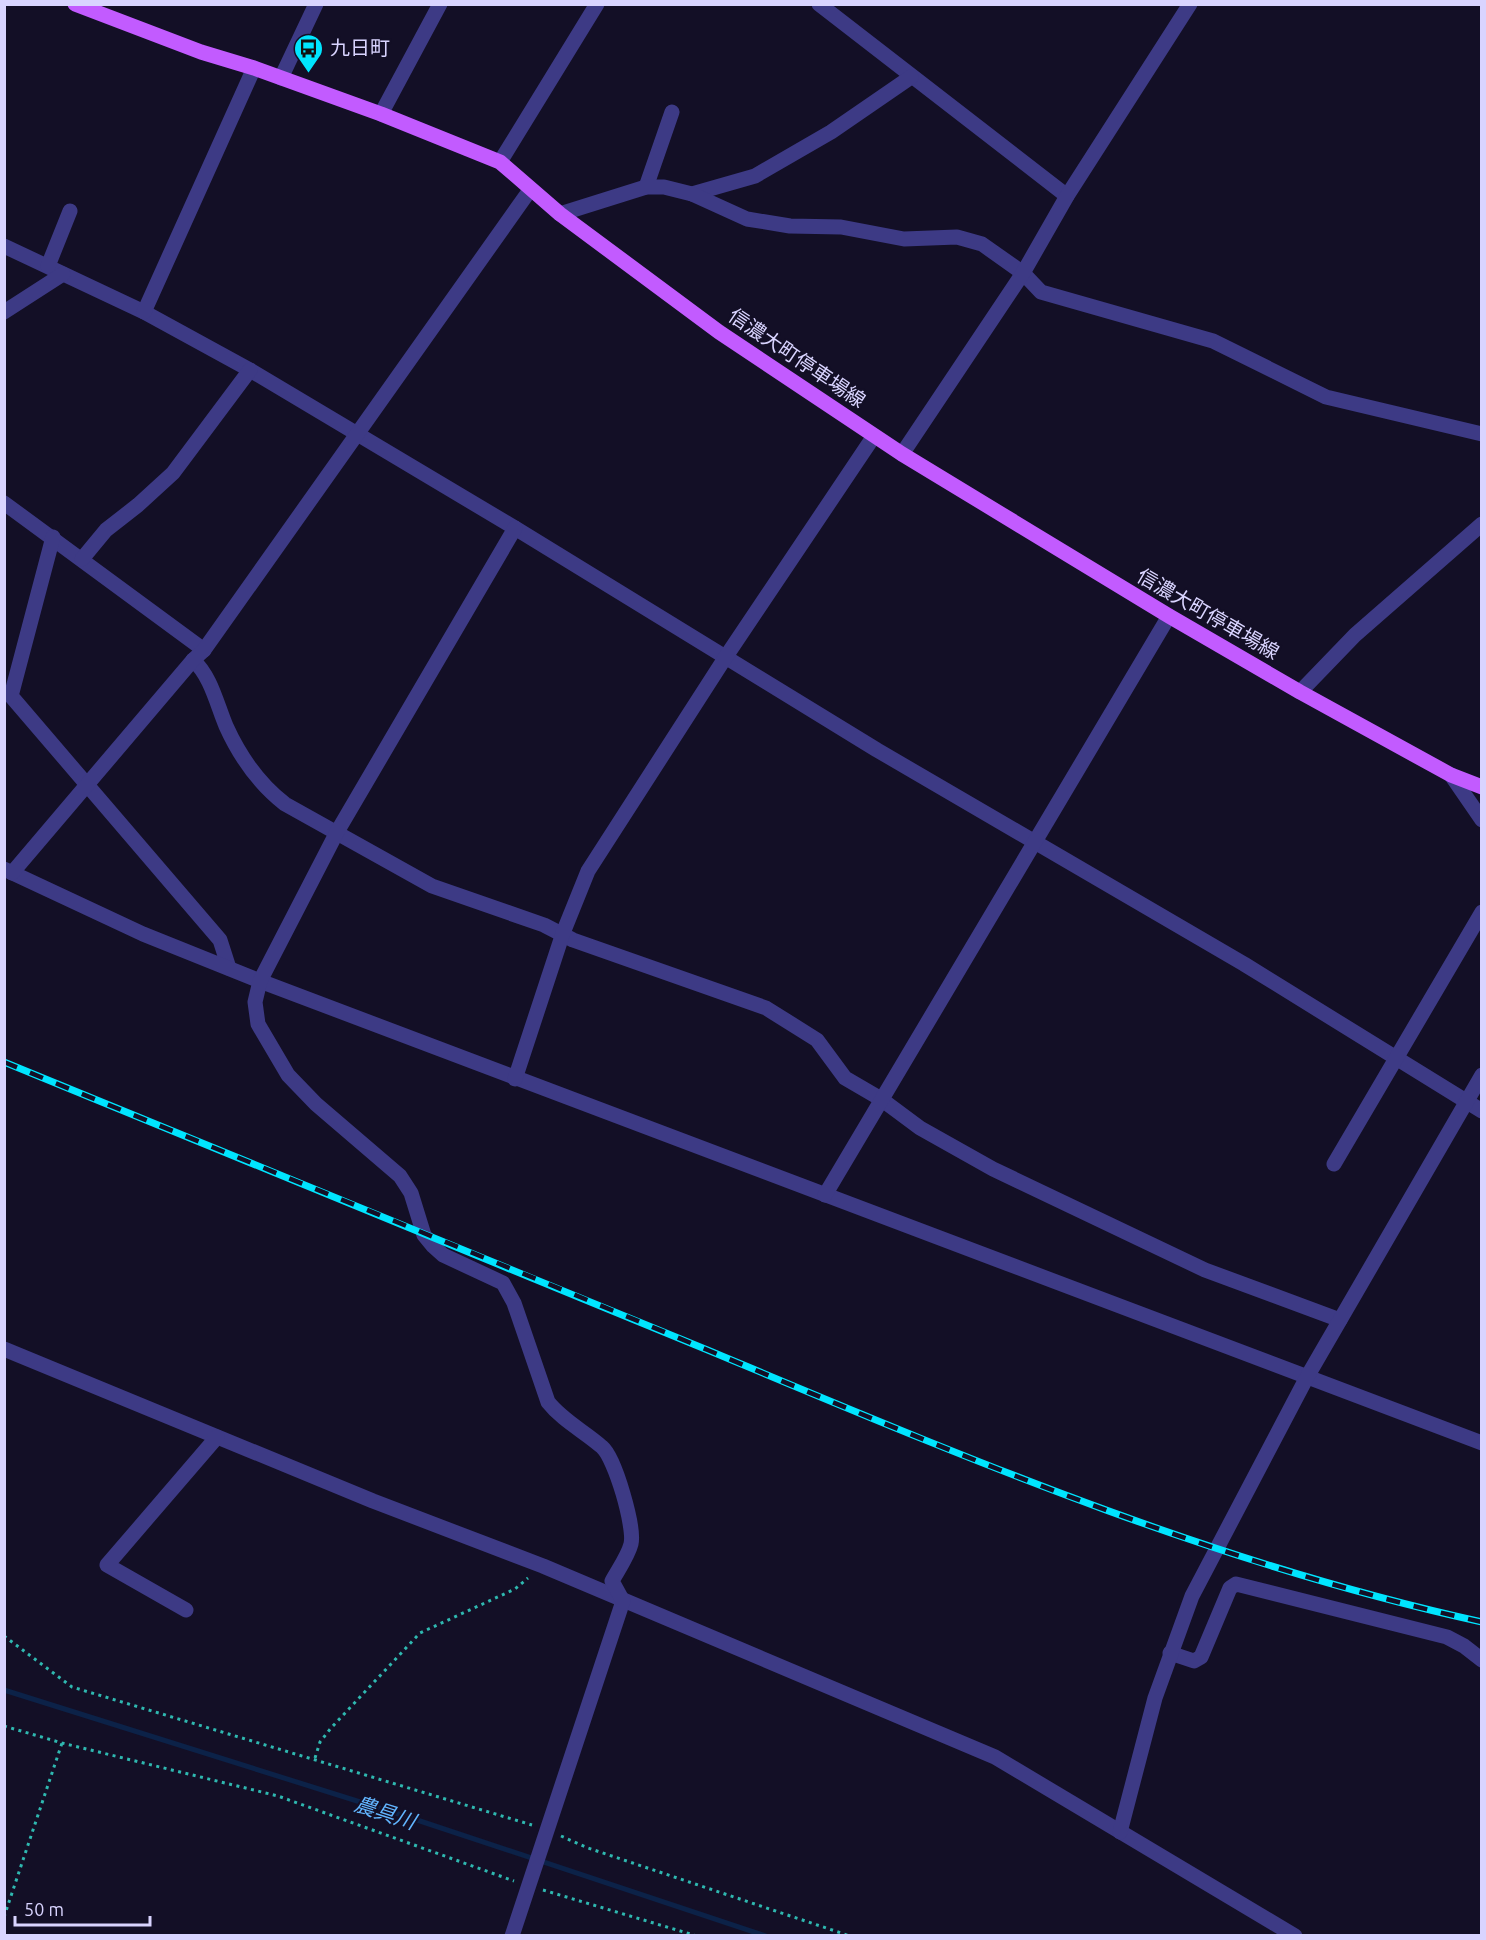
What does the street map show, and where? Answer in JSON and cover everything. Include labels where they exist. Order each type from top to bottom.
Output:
[{"type":"main road","name":"信濃大町停車場線","points":[[75,4],[201,52],[254,68],[381,114],[500,162],[560,214],[719,332],[874,436],[1169,616],[1300,692],[1451,775],[1482,787]]},
{"type":"street","points":[[281,78],[316,4]]},
{"type":"street","points":[[381,114],[440,4]]},
{"type":"street","points":[[500,162],[597,4]]},
{"type":"street","points":[[819,4],[1067,196]]},
{"type":"street","points":[[903,454],[1023,273],[1067,196],[1190,4]]},
{"type":"street","points":[[144,312],[254,68]]},
{"type":"street","points":[[692,194],[755,176],[831,132],[911,77]]},
{"type":"street","points":[[646,187],[672,112]]},
{"type":"street","points":[[560,214],[646,187],[664,187],[692,194],[747,219],[790,226],[841,227],[904,239],[957,237],[982,244],[1023,273],[1041,292],[1213,341],[1326,397],[1482,434]]},
{"type":"street","points":[[530,190],[199,655],[87,785],[8,871],[143,934],[260,981],[1482,1443]]},
{"type":"street","points":[[48,266],[70,211]]},
{"type":"street","points":[[4,246],[144,312],[250,370],[515,528],[724,658],[1034,844],[1244,964],[1482,1111]]},
{"type":"street","points":[[4,312],[63,273]]},
{"type":"street","points":[[82,560],[106,530],[138,505],[173,472],[250,370]]},
{"type":"street","points":[[515,1079],[563,933],[588,871],[724,658],[874,436]]},
{"type":"street","points":[[4,503],[53,537],[199,655],[201,667],[227,729],[263,786],[285,804],[432,886],[563,933],[573,940],[766,1008],[817,1040],[845,1078],[881,1099],[920,1128],[993,1169],[1205,1270],[1340,1320]]},
{"type":"street","points":[[1300,692],[1355,636],[1482,525]]},
{"type":"street","points":[[512,1935],[623,1600],[612,1581],[631,1543],[629,1517],[610,1457],[603,1448],[556,1413],[548,1402],[509,1292],[503,1283],[443,1255],[433,1246],[424,1235],[411,1193],[400,1176],[316,1104],[288,1075],[258,1024],[255,1002],[260,981],[337,832],[515,528]]},
{"type":"street","points":[[53,537],[11,696],[220,940],[229,968]]},
{"type":"street","points":[[825,1195],[1169,616]]},
{"type":"street","points":[[1451,775],[1482,820]]},
{"type":"street","points":[[1334,1164],[1482,912]]},
{"type":"street","points":[[1120,1832],[1155,1698],[1192,1596],[1215,1548],[1307,1377],[1482,1075]]},
{"type":"street","points":[[4,1349],[373,1502],[543,1566],[995,1757],[1295,1935]]},
{"type":"street","points":[[186,1610],[107,1565],[217,1437]]},
{"type":"street","points":[[1170,1653],[1194,1661],[1201,1657],[1230,1588],[1236,1584],[1447,1637],[1464,1646],[1482,1660]]},
{"type":"path","points":[[315,1758],[320,1742],[331,1728],[420,1633],[514,1590],[543,1566]]},
{"type":"path","points":[[4,1636],[72,1687],[315,1758],[850,1935]]},
{"type":"path","points":[[4,1726],[62,1743],[278,1796],[529,1882],[697,1935]]},
{"type":"path","points":[[4,1917],[62,1743]]},
{"type":"waterway","name":"農具川","points":[[4,1690],[408,1817],[766,1936]]},
{"type":"railway","points":[[4,1062],[900,1430],[1090,1504],[1283,1570],[1382,1598],[1482,1622]]},
{"type":"place","name":"九日町","points":[[309,74]]}]
